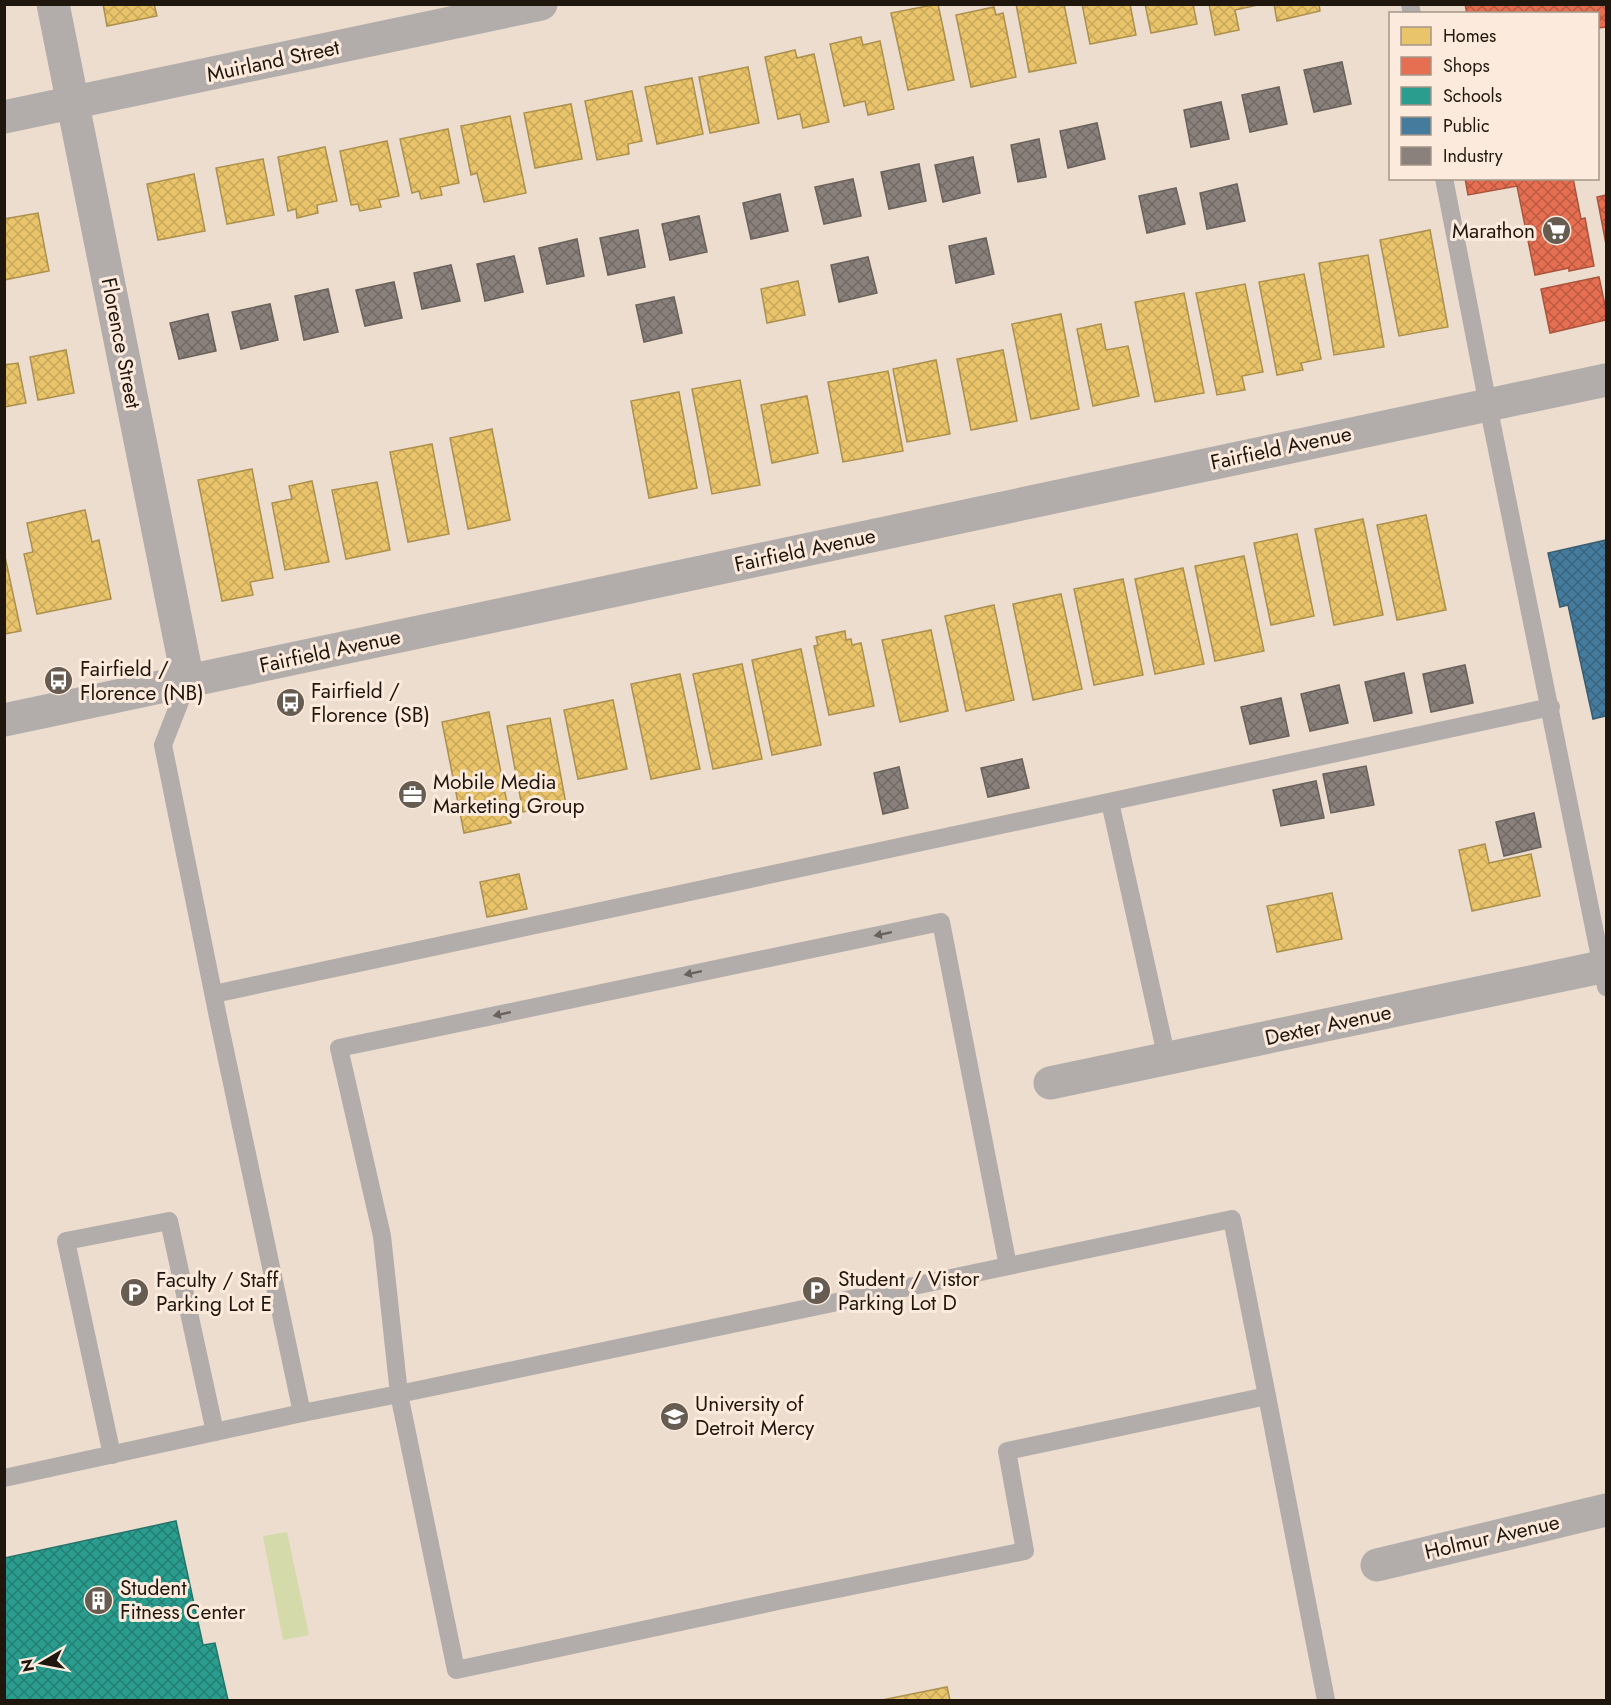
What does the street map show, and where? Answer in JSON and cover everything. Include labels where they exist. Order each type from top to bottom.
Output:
[{"type":"street","name":"Florence Street","points":[[53,4],[188,681]]},
{"type":"street","name":"Muirland Street","points":[[4,117],[541,4]]},
{"type":"street","name":"Fairfield Avenue","points":[[4,720],[1606,380]]},
{"type":"street","name":"Dexter Avenue","points":[[1050,1083],[1605,974]]},
{"type":"street","name":"Holmur Avenue","points":[[1377,1564],[1606,1510]]},
{"type":"lane","points":[[1444,180],[1488,405],[1605,974]]},
{"type":"lane","points":[[188,681],[163,745],[302,1413]]},
{"type":"lane","points":[[214,994],[1551,708]]},
{"type":"lane","points":[[1110,802],[1167,1059]]},
{"type":"lane","points":[[1008,1266],[941,922],[339,1048],[382,1236],[399,1394],[456,1670],[1025,1551],[1007,1451],[1267,1396]]},
{"type":"lane","points":[[4,1478],[302,1413],[1232,1219],[1326,1701]]},
{"type":"lane","points":[[112,1455],[66,1241],[169,1221],[214,1432]]},
{"type":"green space","points":[[287,1532],[309,1635],[283,1640],[263,1536]]},
{"type":"building: Homes","points":[[103,4],[154,4],[157,16],[107,26]]},
{"type":"building: Homes","points":[[938,4],[954,80],[908,90],[891,13]]},
{"type":"building: Homes","points":[[1016,4],[1064,4],[1076,63],[1029,72]]},
{"type":"building: Homes","points":[[1082,4],[1130,4],[1136,35],[1090,44]]},
{"type":"building: Homes","points":[[1145,4],[1193,4],[1197,24],[1151,33]]},
{"type":"building: Homes","points":[[1209,4],[1258,5],[1235,10],[1239,30],[1215,35]]},
{"type":"building: Homes","points":[[1274,4],[1319,4],[1320,11],[1277,21]]},
{"type":"building: Homes","points":[[994,7],[996,15],[1003,13],[1016,77],[971,87],[956,15]]},
{"type":"building: Homes","points":[[861,37],[863,45],[880,41],[894,109],[868,115],[865,101],[844,106],[830,44]]},
{"type":"building: Homes","points":[[795,50],[797,58],[814,54],[829,122],[803,128],[800,114],[778,119],[765,57]]},
{"type":"building: Homes","points":[[748,67],[759,123],[710,133],[699,77]]},
{"type":"building: Homes","points":[[692,78],[703,134],[657,144],[645,87]]},
{"type":"building: Homes","points":[[632,91],[642,141],[628,144],[629,154],[597,160],[585,101]]},
{"type":"building: Homes","points":[[571,104],[582,159],[535,168],[524,113]]},
{"type":"building: Homes","points":[[510,116],[526,193],[484,202],[477,173],[471,175],[461,126]]},
{"type":"building: Homes","points":[[448,129],[459,183],[440,187],[442,195],[421,199],[419,191],[412,193],[400,139]]},
{"type":"building: Homes","points":[[387,141],[399,196],[379,200],[381,207],[360,211],[358,204],[351,205],[340,151]]},
{"type":"building: Homes","points":[[325,147],[337,201],[317,205],[318,213],[297,218],[296,209],[288,211],[278,157]]},
{"type":"building: Homes","points":[[263,159],[274,215],[227,224],[216,168]]},
{"type":"building: Homes","points":[[194,174],[205,231],[158,240],[147,184]]},
{"type":"building: Homes","points":[[38,213],[49,271],[4,280],[4,219]]},
{"type":"building: Homes","points":[[1430,230],[1448,327],[1399,336],[1380,240]]},
{"type":"building: Homes","points":[[1368,255],[1384,347],[1334,355],[1319,263]]},
{"type":"building: Homes","points":[[1304,274],[1321,359],[1301,363],[1303,370],[1277,375],[1259,282]]},
{"type":"building: Homes","points":[[798,281],[805,315],[767,323],[761,289]]},
{"type":"building: Homes","points":[[1245,284],[1263,372],[1242,376],[1245,390],[1217,395],[1196,293]]},
{"type":"building: Homes","points":[[1184,293],[1204,393],[1155,402],[1135,302]]},
{"type":"building: Homes","points":[[1061,314],[1079,409],[1031,419],[1012,324]]},
{"type":"building: Homes","points":[[1101,324],[1106,350],[1128,346],[1139,396],[1093,406],[1077,329]]},
{"type":"building: Homes","points":[[66,350],[74,393],[38,400],[30,357]]},
{"type":"building: Homes","points":[[1003,350],[1017,421],[971,430],[957,359]]},
{"type":"building: Homes","points":[[936,360],[950,434],[907,442],[893,369]]},
{"type":"building: Homes","points":[[18,363],[26,403],[4,407],[4,365]]},
{"type":"building: Homes","points":[[888,371],[903,451],[843,462],[828,382]]},
{"type":"building: Homes","points":[[740,380],[760,485],[712,494],[692,389]]},
{"type":"building: Homes","points":[[679,392],[697,488],[649,498],[631,401]]},
{"type":"building: Homes","points":[[807,396],[818,453],[772,463],[761,405]]},
{"type":"building: Homes","points":[[492,429],[510,520],[468,529],[450,438]]},
{"type":"building: Homes","points":[[432,444],[449,534],[408,542],[390,452]]},
{"type":"building: Homes","points":[[252,469],[273,578],[250,582],[253,595],[222,601],[198,480]]},
{"type":"building: Homes","points":[[312,481],[329,562],[285,570],[272,503],[292,499],[289,486]]},
{"type":"building: Homes","points":[[377,482],[390,550],[346,559],[332,490]]},
{"type":"building: Homes","points":[[85,510],[92,542],[99,540],[111,599],[37,614],[24,554],[33,552],[27,523]]},
{"type":"building: Homes","points":[[1426,515],[1446,610],[1397,620],[1377,525]]},
{"type":"building: Homes","points":[[1363,519],[1383,615],[1334,625],[1315,529]]},
{"type":"building: Homes","points":[[1297,534],[1314,616],[1271,625],[1254,543]]},
{"type":"building: Homes","points":[[4,552],[21,631],[4,634]]},
{"type":"building: Homes","points":[[1244,556],[1264,651],[1215,661],[1195,566]]},
{"type":"building: Homes","points":[[1183,568],[1204,664],[1155,674],[1135,579]]},
{"type":"building: Homes","points":[[1123,579],[1143,675],[1094,685],[1074,589]]},
{"type":"building: Homes","points":[[1061,594],[1082,689],[1033,700],[1013,604]]},
{"type":"building: Homes","points":[[994,605],[1014,700],[966,711],[945,616]]},
{"type":"building: Homes","points":[[931,630],[948,711],[900,722],[882,640]]},
{"type":"building: Homes","points":[[845,631],[846,640],[851,639],[852,645],[861,643],[874,706],[829,715],[814,646],[818,645],[816,637]]},
{"type":"building: Homes","points":[[801,649],[821,745],[772,755],[752,660]]},
{"type":"building: Homes","points":[[742,664],[762,759],[713,769],[693,674]]},
{"type":"building: Homes","points":[[680,674],[700,769],[651,779],[631,684]]},
{"type":"building: Homes","points":[[613,700],[627,769],[578,779],[564,710]]},
{"type":"building: Homes","points":[[489,712],[511,823],[464,833],[442,722]]},
{"type":"building: Homes","points":[[550,718],[566,804],[523,812],[507,726]]},
{"type":"building: Homes","points":[[1485,844],[1489,863],[1531,854],[1540,896],[1472,911],[1459,850]]},
{"type":"building: Homes","points":[[519,874],[527,909],[487,917],[480,882]]},
{"type":"building: Homes","points":[[1332,893],[1342,939],[1277,952],[1267,906]]},
{"type":"building: Homes","points":[[947,1687],[950,1700],[882,1700]]},
{"type":"building: Shops","points":[[1465,4],[1606,4],[1606,27],[1599,28],[1599,12],[1467,12]]},
{"type":"building: Shops","points":[[1465,180],[1573,180],[1581,219],[1585,218],[1594,266],[1535,275],[1517,186],[1468,195]]},
{"type":"building: Shops","points":[[1606,195],[1606,244],[1597,197]]},
{"type":"building: Shops","points":[[1599,277],[1606,320],[1550,333],[1541,289]]},
{"type":"building: Schools","name":"Student Fitness Center","points":[[176,1521],[203,1645],[215,1643],[228,1700],[4,1700],[4,1558]]},
{"type":"building: Public","points":[[1606,540],[1606,716],[1593,719],[1568,605],[1560,607],[1548,553]]},
{"type":"building: Industry","points":[[1342,62],[1351,104],[1314,112],[1304,70]]},
{"type":"building: Industry","points":[[1279,87],[1287,124],[1250,132],[1242,95]]},
{"type":"building: Industry","points":[[1221,102],[1229,139],[1191,147],[1184,110]]},
{"type":"building: Industry","points":[[1097,123],[1105,159],[1068,168],[1060,131]]},
{"type":"building: Industry","points":[[1039,139],[1046,177],[1018,182],[1011,145]]},
{"type":"building: Industry","points":[[973,157],[980,193],[943,202],[935,165]]},
{"type":"building: Industry","points":[[919,164],[926,201],[889,209],[881,172]]},
{"type":"building: Industry","points":[[853,179],[861,216],[824,224],[815,187]]},
{"type":"building: Industry","points":[[1237,184],[1245,221],[1207,229],[1200,193]]},
{"type":"building: Industry","points":[[1176,188],[1185,224],[1147,233],[1139,196]]},
{"type":"building: Industry","points":[[780,194],[788,231],[751,239],[743,203]]},
{"type":"building: Industry","points":[[699,216],[707,252],[670,260],[662,224]]},
{"type":"building: Industry","points":[[638,230],[645,267],[608,275],[600,238]]},
{"type":"building: Industry","points":[[986,238],[994,274],[956,283],[949,246]]},
{"type":"building: Industry","points":[[577,239],[584,276],[547,284],[539,248]]},
{"type":"building: Industry","points":[[514,256],[523,292],[485,301],[477,264]]},
{"type":"building: Industry","points":[[868,257],[877,293],[839,302],[831,265]]},
{"type":"building: Industry","points":[[451,265],[460,301],[422,309],[414,273]]},
{"type":"building: Industry","points":[[394,282],[402,318],[365,326],[356,290]]},
{"type":"building: Industry","points":[[328,289],[338,332],[304,340],[295,296]]},
{"type":"building: Industry","points":[[674,297],[682,333],[644,342],[636,305]]},
{"type":"building: Industry","points":[[270,304],[278,340],[241,349],[232,312]]},
{"type":"building: Industry","points":[[208,314],[216,351],[179,359],[170,323]]},
{"type":"building: Industry","points":[[1465,665],[1473,703],[1431,712],[1423,674]]},
{"type":"building: Industry","points":[[1404,673],[1412,713],[1374,721],[1365,682]]},
{"type":"building: Industry","points":[[1339,685],[1348,723],[1310,731],[1301,694]]},
{"type":"building: Industry","points":[[1281,698],[1289,736],[1250,744],[1241,707]]},
{"type":"building: Industry","points":[[1022,759],[1029,788],[988,797],[981,768]]},
{"type":"building: Industry","points":[[1366,766],[1374,805],[1331,813],[1323,774]]},
{"type":"building: Industry","points":[[899,767],[908,808],[883,814],[874,773]]},
{"type":"building: Industry","points":[[1316,781],[1324,818],[1281,826],[1273,790]]},
{"type":"building: Industry","points":[[1534,813],[1541,847],[1504,856],[1496,822]]},
{"type":"place","name":"Marathon","points":[[1556,231]]},
{"type":"place","name":"Fairfield / Florence (NB)","points":[[59,681]]},
{"type":"place","name":"Fairfield / Florence (SB)","points":[[290,703]]},
{"type":"place","name":"Mobile Media Marketing Group","points":[[412,794]]},
{"type":"place","name":"Student / Vistor Parking Lot D","points":[[817,1291]]},
{"type":"place","name":"Faculty / Staff Parking Lot E","points":[[135,1292]]},
{"type":"place","name":"University of Detroit Mercy","points":[[674,1416]]},
{"type":"place","name":"Student Fitness Center","points":[[99,1600]]}]
